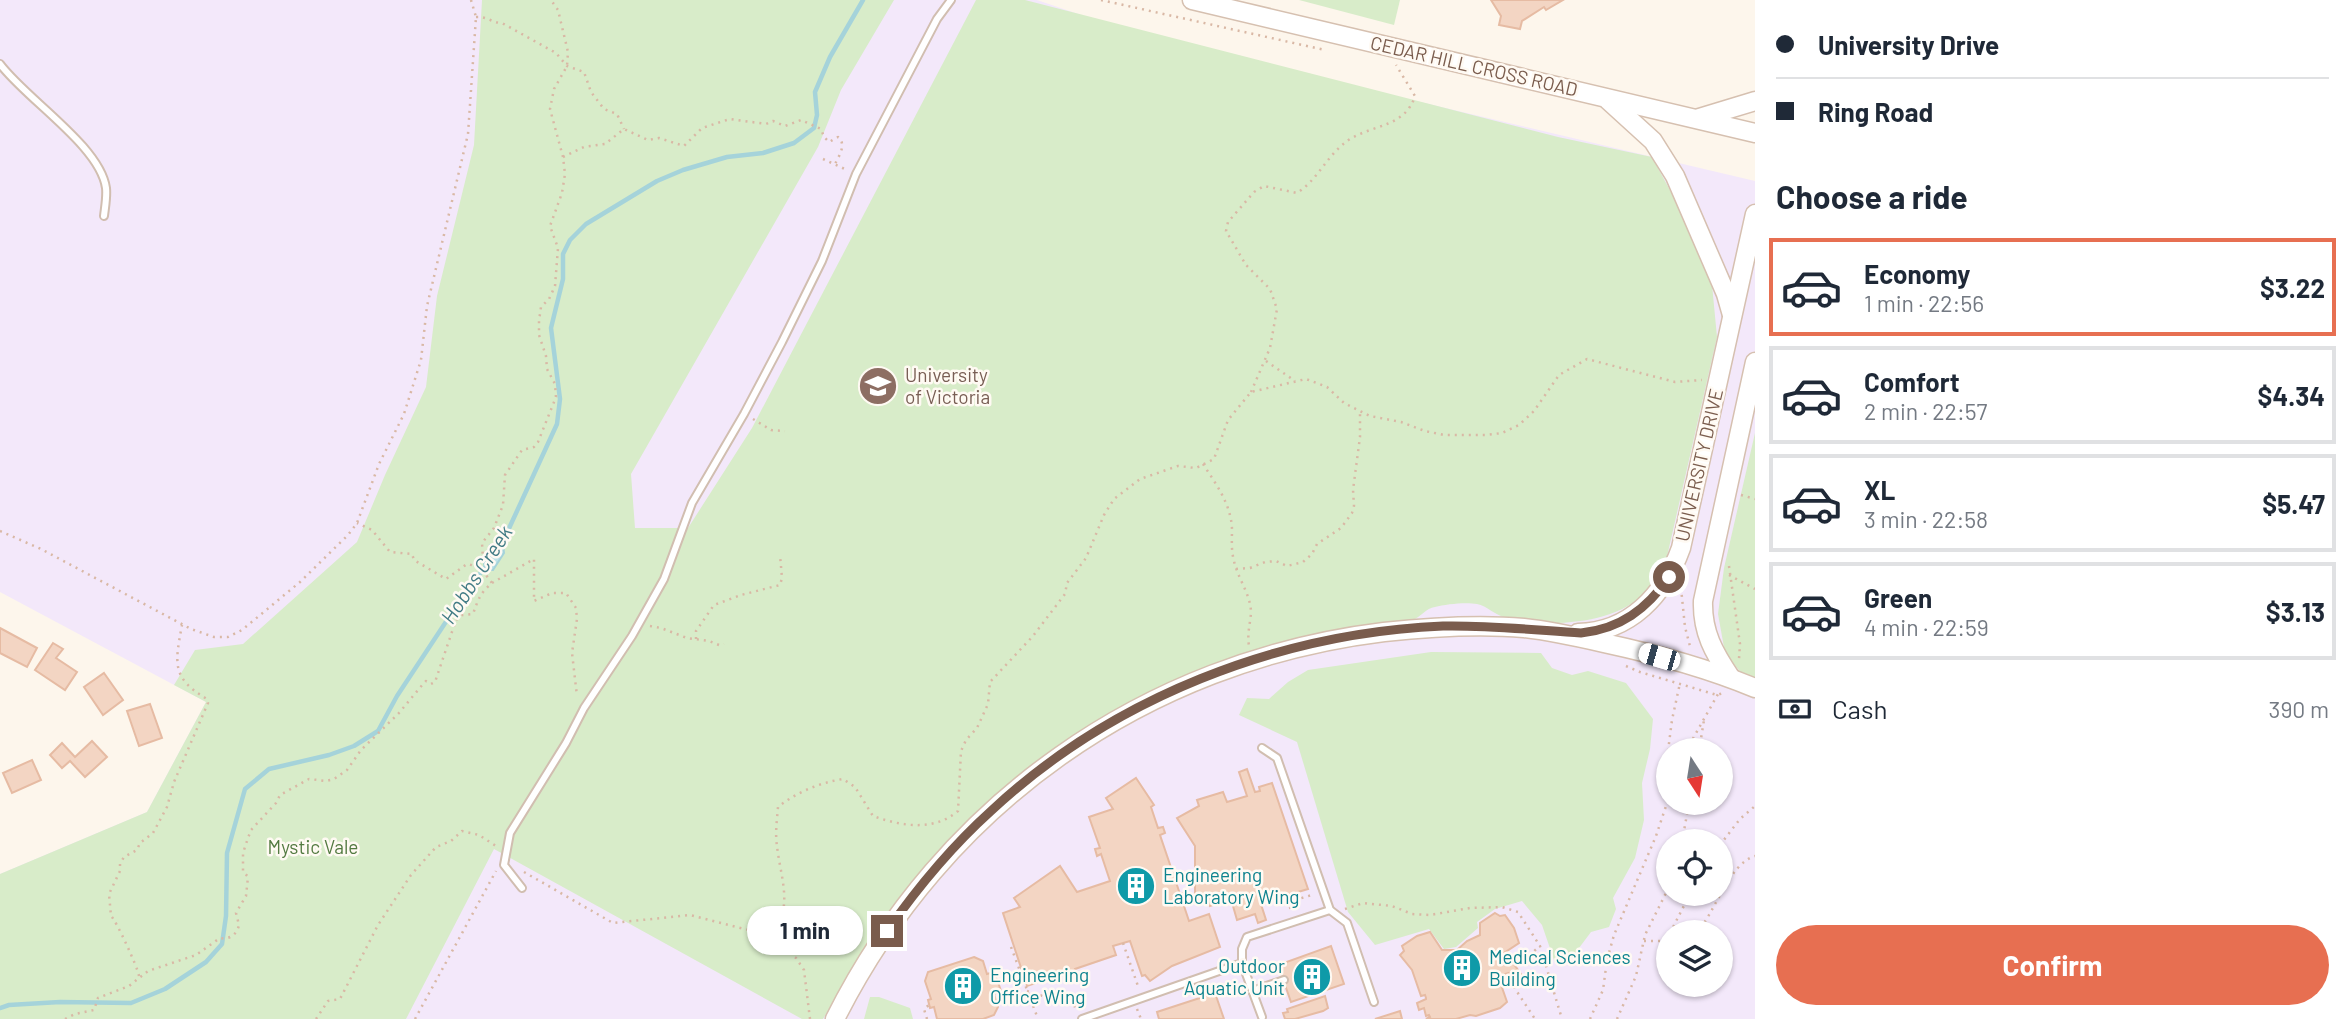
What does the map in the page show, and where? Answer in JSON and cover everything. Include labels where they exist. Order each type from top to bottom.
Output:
[{"type":"street","name":"CEDAR HILL CROSS ROAD","points":[[1192,0],[1755,133]]},
{"type":"street","points":[[1606,98],[1653,141],[1675,176],[1726,294],[1732,317]]},
{"type":"street","points":[[1696,119],[1755,101]]},
{"type":"street","name":"UNIVERSITY DRIVE","points":[[1550,631],[1594,632],[1620,624],[1653,599],[1669,577],[1681,548],[1755,214]]},
{"type":"street","name":"UNIVERSITY DRIVE","points":[[1731,678],[1707,638],[1702,614],[1755,365]]},
{"type":"street","points":[[835,1019],[873,950],[915,892],[992,809],[1041,770],[1105,726],[1195,681],[1248,661],[1311,644],[1404,630],[1469,626],[1550,631],[1632,649],[1731,678],[1755,688]]},
{"type":"lane","points":[[522,888],[504,865],[510,833],[664,579],[692,503],[744,414],[822,261],[856,174],[920,49],[951,0]]},
{"type":"lane","points":[[0,64],[81,144],[97,166],[106,188],[104,216]]},
{"type":"lane","points":[[1262,748],[1277,758],[1330,910],[1346,923],[1374,1002]]},
{"type":"lane","points":[[1262,1017],[1242,963],[1242,949],[1247,937],[1330,910]]},
{"type":"lane","points":[[1082,1019],[1242,963]]},
{"type":"lane","points":[[1252,991],[1284,980]]},
{"type":"path","points":[[0,531],[41,549],[182,624],[214,637],[228,637],[242,630],[300,582],[348,535],[357,523],[379,464],[404,414],[421,360],[427,306],[468,134],[477,17],[471,0]]},
{"type":"path","points":[[480,567],[483,559],[482,543],[494,528],[503,505],[505,475],[522,450],[534,447],[538,442],[556,397],[555,384],[547,369],[547,356],[539,335],[539,321],[541,307],[549,299],[556,279],[558,247],[551,226],[565,174],[550,108],[554,89],[567,66],[568,52],[558,10],[551,0]]},
{"type":"path","points":[[1101,0],[1336,52]]},
{"type":"path","points":[[477,17],[502,23],[556,53],[567,66],[584,72],[591,92],[604,109],[617,114],[624,129],[648,140],[659,138],[684,146],[702,128],[730,119],[765,124],[773,121],[785,126],[802,120],[823,130],[823,135],[829,142],[838,137],[842,142],[835,164]]},
{"type":"path","points":[[768,935],[776,928],[782,915],[785,890],[777,845],[778,807],[806,789],[843,779],[855,786],[873,816],[888,821],[908,826],[925,825],[943,821],[953,815],[957,811],[961,751],[965,740],[977,728],[988,704],[990,682],[1001,667],[1033,636],[1065,594],[1067,583],[1086,558],[1104,515],[1114,499],[1140,479],[1178,467],[1196,468],[1214,459],[1228,420],[1251,392],[1266,360],[1277,309],[1270,289],[1246,265],[1234,247],[1226,230],[1228,222],[1254,192],[1264,186],[1297,193],[1310,185],[1334,152],[1351,139],[1405,116],[1412,107],[1415,96],[1396,65]]},
{"type":"path","points":[[563,157],[584,147],[605,144],[624,129]]},
{"type":"path","points":[[823,159],[856,174]]},
{"type":"path","points":[[1251,392],[1306,379],[1327,387],[1344,403],[1360,412],[1444,435],[1485,435],[1502,433],[1519,425],[1534,411],[1559,375],[1587,359],[1675,382],[1709,379],[1720,374]]},
{"type":"path","points":[[1266,360],[1295,381]]},
{"type":"path","points":[[1236,569],[1265,562],[1276,561],[1287,566],[1303,562],[1312,554],[1317,544],[1341,528],[1354,506],[1360,412]]},
{"type":"path","points":[[744,414],[771,430],[785,431]]},
{"type":"path","points":[[1203,464],[1222,492],[1232,527],[1231,544],[1236,569],[1248,597],[1251,612],[1247,633],[1248,661]]},
{"type":"path","points":[[1737,501],[1739,494],[1755,499]]},
{"type":"path","points":[[357,523],[372,530],[390,552],[412,554],[414,560],[446,579],[467,564],[480,567],[492,583]]},
{"type":"path","points":[[696,639],[696,631],[714,605],[780,585],[782,578],[779,555]]},
{"type":"path","points":[[65,1019],[94,1010],[98,998],[129,986],[148,971],[196,955],[220,938],[226,939],[234,935],[239,925],[236,914],[246,896],[248,877],[243,871],[243,853],[251,830],[287,789],[309,779],[334,779],[347,770],[360,750],[399,713],[426,681],[431,684],[435,682],[456,620],[463,615],[473,614],[481,592],[492,583],[534,559],[534,601],[552,593],[566,593],[574,603],[577,619],[572,653],[577,693],[584,708]]},
{"type":"path","points":[[1693,738],[1717,695],[1739,665],[1740,644],[1729,562]]},
{"type":"path","points":[[1729,575],[1755,589]]},
{"type":"path","points":[[139,976],[138,967],[120,936],[116,920],[111,916],[109,894],[124,858],[137,850],[140,843],[153,833],[167,807],[174,782],[208,702],[188,687],[178,670],[177,656],[182,624]]},
{"type":"path","points":[[638,625],[661,628],[687,638],[724,644]]},
{"type":"path","points":[[1624,664],[1640,672],[1717,695]]},
{"type":"path","points":[[1701,738],[1705,717]]},
{"type":"path","points":[[1732,829],[1755,806]]},
{"type":"path","points":[[1590,1019],[1603,990],[1607,960],[1615,935],[1663,816]]},
{"type":"path","points":[[316,1019],[328,1002],[340,999],[378,925],[411,875],[436,847],[450,841],[462,831],[491,841],[522,871],[613,923],[690,915],[768,935],[796,958],[804,970],[810,1019]]},
{"type":"path","points":[[415,1019],[505,856]]},
{"type":"path","points":[[1705,920],[1735,870],[1755,856]]},
{"type":"path","points":[[1289,902],[1323,891]]},
{"type":"path","points":[[1276,892],[1289,902],[1291,911]]},
{"type":"path","points":[[1336,915],[1363,903],[1392,906],[1412,914],[1430,915],[1471,908],[1502,907],[1518,912],[1540,946],[1562,1019]]},
{"type":"path","points":[[1617,1019],[1636,976],[1644,941],[1660,906]]},
{"type":"path","points":[[1644,941],[1656,940]]},
{"type":"path","points":[[1123,943],[1142,999]]},
{"type":"path","points":[[1502,957],[1526,958],[1540,946]]},
{"type":"path","points":[[1011,947],[1038,1019]]},
{"type":"path","points":[[1506,975],[1535,1019]]},
{"type":"path","points":[[1027,991],[1075,1008],[1105,1011]]},
{"type":"path","points":[[927,1019],[924,1009],[929,1005]]},
{"type":"shaded area","name":"University of Victoria","points":[[0,0],[1037,0],[1149,38],[1755,181],[1755,1019],[0,1019],[0,874],[147,812],[206,702],[0,592]]},
{"type":"green space","name":"University of Victoria","points":[[482,0],[894,0],[841,90],[818,147],[631,474],[635,528],[688,528],[752,428],[976,0],[1025,0],[1558,137],[1652,157],[1711,274],[1717,337],[1666,561],[1646,592],[1633,603],[1599,617],[1541,623],[1506,618],[1477,604],[1440,606],[1406,622],[1335,631],[1253,651],[1193,673],[1114,712],[1040,760],[972,817],[941,849],[888,915],[823,1019],[802,1019],[494,849],[406,1019],[0,1019],[0,874],[147,812],[206,702],[174,685],[195,650],[243,644],[357,542],[426,387],[437,296],[474,145]]},
{"type":"green space","points":[[1299,0],[1400,0],[1394,25]]},
{"type":"green space","points":[[1755,433],[1755,682],[1742,674],[1725,653],[1718,614],[1724,568]]},
{"type":"green space","points":[[1431,652],[1541,653],[1552,668],[1572,675],[1588,671],[1626,683],[1653,719],[1650,749],[1642,783],[1644,820],[1635,858],[1613,898],[1616,909],[1609,927],[1591,932],[1570,960],[1555,963],[1542,925],[1522,901],[1495,909],[1477,922],[1478,928],[1456,947],[1444,949],[1429,929],[1375,945],[1348,912],[1297,742],[1239,715],[1247,698],[1269,699],[1288,682],[1308,670]]},
{"type":"green space","points":[[870,997],[879,997],[910,1008],[913,1019],[864,1019]]},
{"type":"water","points":[[503,544],[504,553],[493,570],[488,570],[484,564],[490,545]]},
{"type":"building","points":[[1491,0],[1563,0],[1546,10],[1544,7],[1522,21],[1520,29],[1499,25],[1501,16]]},
{"type":"building","points":[[0,628],[37,648],[27,667],[0,653]]},
{"type":"building","points":[[53,643],[63,649],[56,658],[77,672],[65,690],[35,670]]},
{"type":"building","points":[[104,673],[123,700],[103,715],[84,687]]},
{"type":"building","points":[[150,704],[162,738],[139,746],[127,711]]},
{"type":"building","points":[[92,741],[107,757],[85,777],[70,761],[62,768],[50,755],[62,743],[75,757]]},
{"type":"building","points":[[32,760],[41,780],[12,793],[3,773]]},
{"type":"building","points":[[1247,769],[1255,792],[1260,791],[1259,787],[1272,783],[1308,889],[1281,897],[1279,891],[1259,898],[1266,920],[1258,923],[1255,914],[1237,920],[1231,899],[1210,906],[1208,900],[1195,901],[1195,846],[1177,818],[1199,806],[1197,800],[1223,792],[1227,802],[1247,796],[1239,772]]},
{"type":"building","name":"Engineering Laboratory Wing","points":[[1136,778],[1154,805],[1151,807],[1158,828],[1163,827],[1165,833],[1160,835],[1180,894],[1185,892],[1187,899],[1182,900],[1189,921],[1209,914],[1220,947],[1172,966],[1150,981],[1145,975],[1142,976],[1130,941],[1113,946],[1116,955],[1075,969],[1076,974],[1069,976],[1067,972],[1027,986],[1003,913],[1020,907],[1014,898],[1060,866],[1077,892],[1110,881],[1101,854],[1097,856],[1095,849],[1100,848],[1089,817],[1113,809],[1106,798]]},
{"type":"building","name":"Medical Sciences Building","points":[[1495,913],[1505,915],[1514,928],[1519,943],[1501,955],[1505,965],[1513,963],[1523,977],[1515,981],[1509,973],[1498,976],[1507,1002],[1500,1008],[1476,1016],[1426,1019],[1429,1015],[1426,1016],[1424,1008],[1419,1010],[1417,1003],[1426,998],[1425,995],[1421,996],[1412,970],[1400,955],[1404,951],[1402,946],[1417,936],[1430,932],[1442,950],[1457,950],[1480,935],[1480,923]]},
{"type":"building","name":"Outdoor Aquatic Unit","points":[[1331,946],[1344,984],[1291,1002],[1278,965]]},
{"type":"building","name":"Engineering Office Wing","points":[[974,957],[983,961],[987,974],[994,972],[998,982],[1001,991],[994,994],[998,1007],[994,1015],[983,1019],[937,1019],[934,1007],[930,1008],[928,1000],[931,999],[925,981],[928,972]]},
{"type":"building","points":[[1215,993],[1224,1019],[1159,1019],[1157,1012]]},
{"type":"building","points":[[1325,996],[1328,1008],[1323,1011],[1285,1019],[1283,1013],[1288,1012],[1287,1009]]},
{"type":"building","points":[[1400,1011],[1402,1019],[1375,1019]]},
{"type":"waterway","name":"Hobbs Creek","points":[[500,548],[557,424],[560,399],[551,328],[563,279],[563,254],[570,240],[586,224],[657,181],[727,157],[763,153],[794,143],[814,128],[817,115],[815,92],[830,57],[863,0]]},
{"type":"waterway","name":"Hobbs Creek","points":[[0,1008],[60,1002],[131,1003],[165,989],[206,962],[222,944],[226,916],[227,853],[245,789],[269,769],[329,755],[354,746],[378,731],[397,696],[488,563]]},
{"type":"place","name":"University of Victoria","points":[[878,386]]},
{"type":"place","name":"Engineering Laboratory Wing","points":[[1136,886]]},
{"type":"place","name":"Medical Sciences Building","points":[[1462,968]]},
{"type":"place","name":"Outdoor Aquatic Unit","points":[[1312,977]]},
{"type":"place","name":"Engineering Office Wing","points":[[963,986]]},
{"type":"route","points":[[887,931],[915,892],[954,847],[1013,791],[1105,726],[1195,681],[1248,661],[1358,635],[1440,626],[1594,632],[1620,624],[1631,617],[1653,599],[1669,577]]},
{"type":"park label","name":"Mystic Vale","points":[[313,847]]}]
